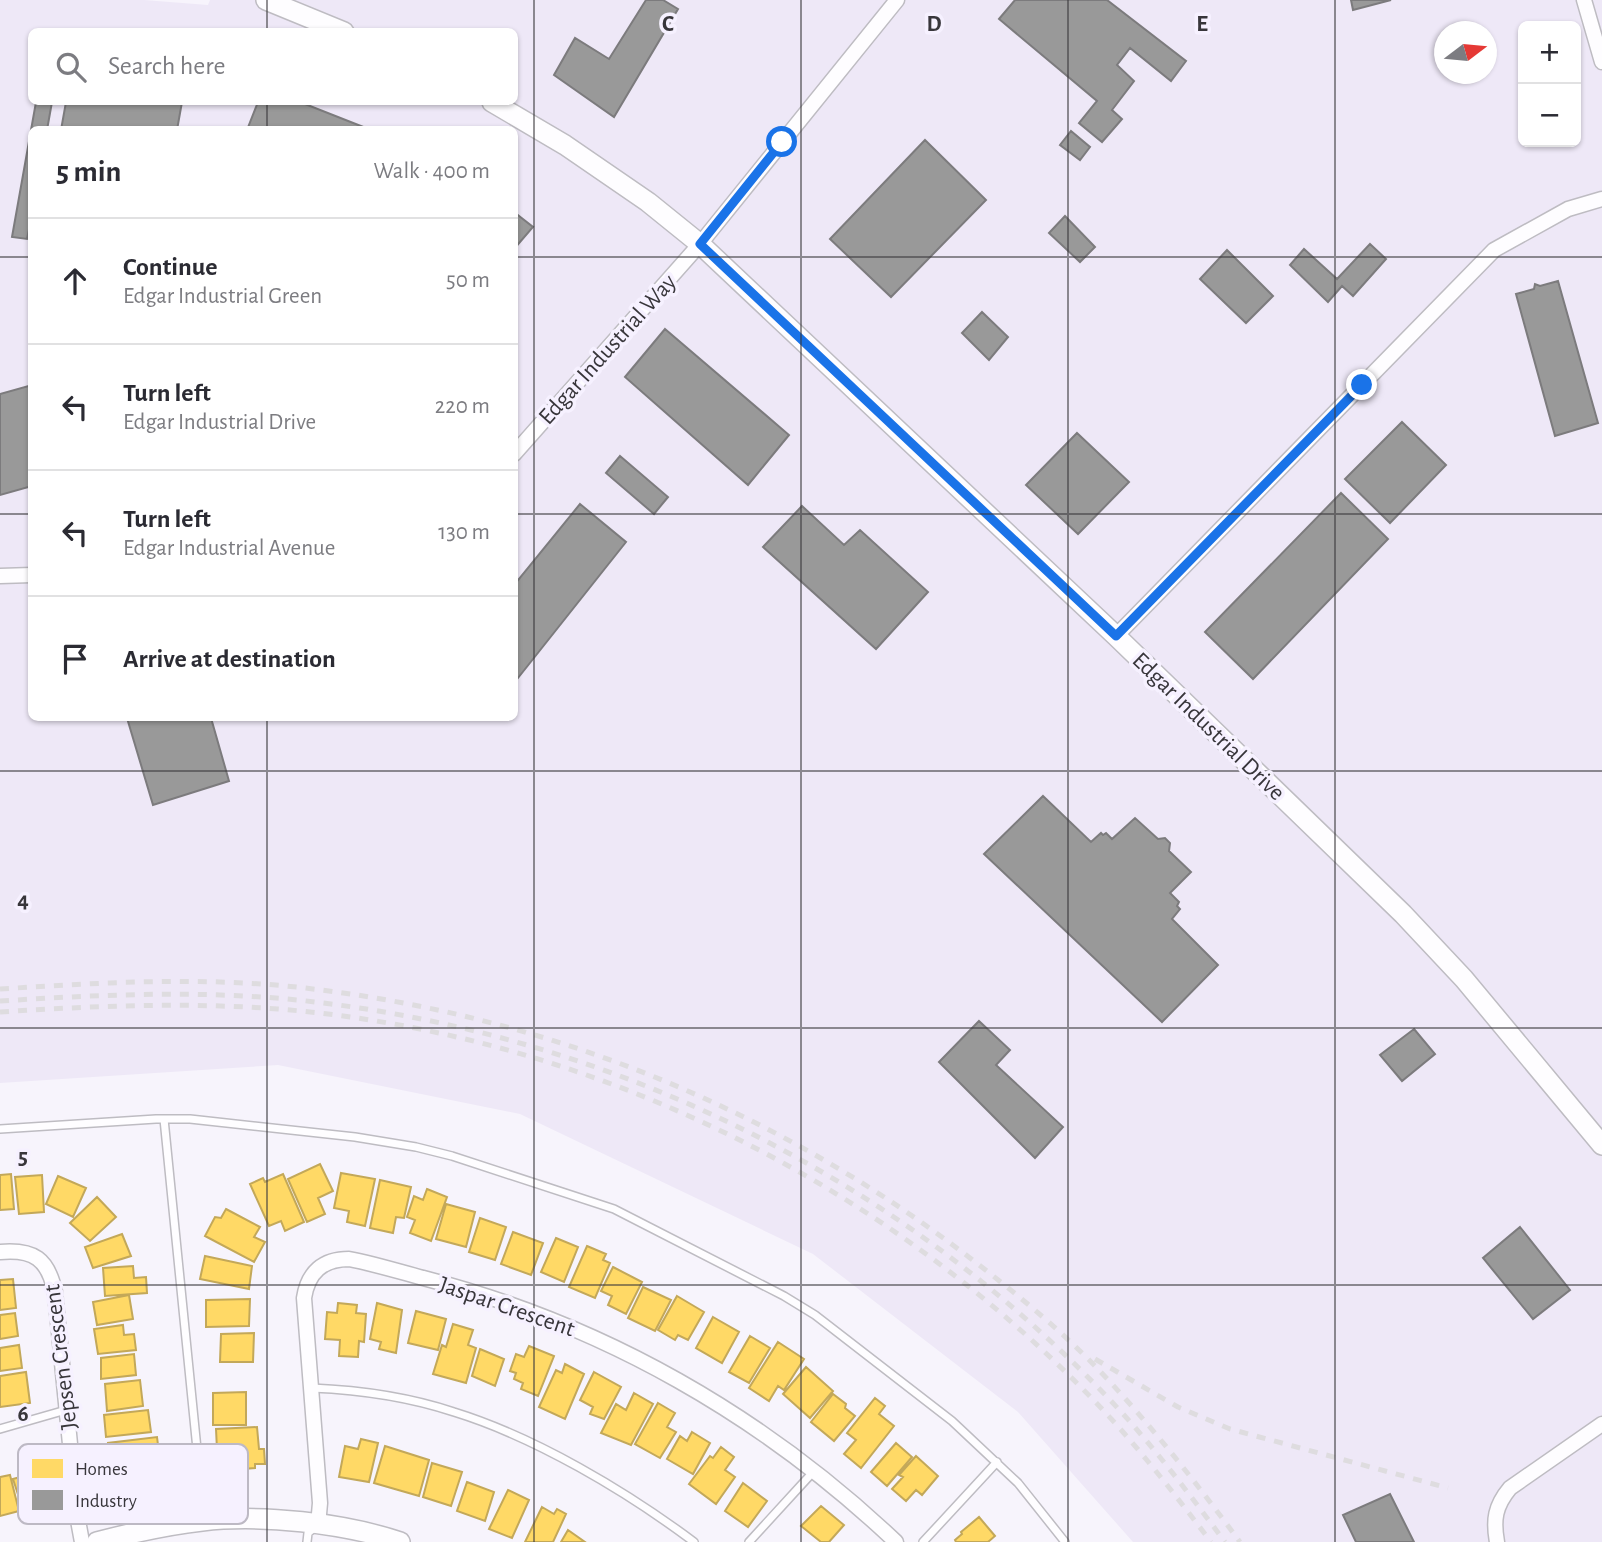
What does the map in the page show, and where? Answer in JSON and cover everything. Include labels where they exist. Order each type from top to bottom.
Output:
[{"type":"street","points":[[266,0],[334,28]]},
{"type":"street","name":"Edgar Industrial Way","points":[[518,449],[700,244],[897,0]]},
{"type":"street","points":[[1584,0],[1602,62]]},
{"type":"street","name":"Edgar Industrial Drive","points":[[497,105],[565,145],[648,202],[700,244],[1116,636],[1403,914],[1464,979],[1602,1145]]},
{"type":"street","points":[[1116,636],[1494,250],[1568,209],[1602,200]]},
{"type":"street","points":[[0,576],[28,575]]},
{"type":"street","name":"Jepsen Crescent","points":[[0,1252],[24,1252],[37,1256],[52,1277],[69,1444]]},
{"type":"street","name":"Jaspar Crescent","points":[[318,1525],[320,1503],[304,1298],[308,1279],[320,1266],[349,1259],[483,1293],[628,1352],[736,1415],[814,1470],[896,1542]]},
{"type":"street","points":[[1497,1542],[1494,1526],[1496,1512],[1500,1500],[1510,1488],[1602,1424]]},
{"type":"street","points":[[248,1520],[318,1525],[400,1542]]},
{"type":"street","name":"Jepsen Crescent","points":[[78,1524],[82,1542]]},
{"type":"street","points":[[97,1542],[137,1531],[180,1524]]},
{"type":"lane","points":[[163,1119],[196,1444]]},
{"type":"lane","points":[[0,1129],[163,1119],[229,1122],[415,1147],[518,1176],[614,1209],[785,1296],[815,1315],[924,1398],[997,1462],[1018,1483],[1065,1542]]},
{"type":"lane","points":[[312,1388],[353,1390],[452,1411],[481,1421],[587,1473],[694,1542]]},
{"type":"lane","points":[[0,1429],[66,1410]]},
{"type":"lane","points":[[923,1542],[997,1462]]},
{"type":"lane","points":[[749,1542],[814,1470]]},
{"type":"lane","points":[[307,1542],[308,1533],[318,1525]]},
{"type":"shaded area","points":[[0,0],[144,0],[208,5],[210,0],[1602,0],[1602,1542],[1133,1542],[1018,1412],[813,1254],[520,1114],[278,1065],[0,1083]]},
{"type":"building: Homes","points":[[320,1164],[333,1191],[318,1198],[325,1214],[307,1222],[288,1179]]},
{"type":"building: Homes","points":[[341,1173],[375,1179],[365,1226],[347,1222],[349,1211],[334,1208]]},
{"type":"building: Homes","points":[[11,1174],[14,1209],[0,1210],[0,1175]]},
{"type":"building: Homes","points":[[283,1174],[304,1222],[285,1231],[281,1221],[269,1226],[250,1184],[263,1178],[265,1182]]},
{"type":"building: Homes","points":[[42,1175],[44,1212],[19,1214],[15,1177]]},
{"type":"building: Homes","points":[[58,1176],[86,1188],[73,1217],[46,1204]]},
{"type":"building: Homes","points":[[380,1180],[411,1187],[404,1218],[396,1217],[393,1233],[370,1228]]},
{"type":"building: Homes","points":[[427,1189],[447,1197],[431,1241],[410,1233],[415,1220],[407,1217],[414,1196],[423,1200]]},
{"type":"building: Homes","points":[[97,1197],[116,1217],[90,1241],[70,1223]]},
{"type":"building: Homes","points":[[446,1204],[475,1212],[466,1247],[436,1239]]},
{"type":"building: Homes","points":[[226,1209],[260,1227],[254,1237],[265,1242],[254,1262],[205,1236],[215,1217],[221,1218]]},
{"type":"building: Homes","points":[[480,1218],[506,1227],[495,1260],[469,1252]]},
{"type":"building: Homes","points":[[513,1232],[543,1243],[531,1275],[501,1264]]},
{"type":"building: Homes","points":[[122,1234],[131,1256],[93,1268],[85,1247]]},
{"type":"building: Homes","points":[[556,1238],[578,1247],[564,1282],[541,1272]]},
{"type":"building: Homes","points":[[587,1246],[606,1254],[603,1260],[610,1263],[595,1298],[569,1287]]},
{"type":"building: Homes","points":[[205,1256],[252,1266],[249,1289],[200,1279]]},
{"type":"building: Homes","points":[[133,1266],[134,1278],[146,1277],[147,1293],[105,1296],[103,1268]]},
{"type":"building: Homes","points":[[613,1267],[642,1282],[626,1314],[608,1305],[612,1296],[601,1291]]},
{"type":"building: Homes","points":[[13,1279],[16,1308],[0,1310],[0,1280]]},
{"type":"building: Homes","points":[[643,1287],[671,1300],[655,1331],[628,1318]]},
{"type":"building: Homes","points":[[129,1295],[133,1319],[97,1325],[93,1302]]},
{"type":"building: Homes","points":[[677,1296],[704,1312],[688,1340],[678,1335],[675,1340],[658,1330]]},
{"type":"building: Homes","points":[[250,1299],[249,1326],[206,1327],[206,1300]]},
{"type":"building: Homes","points":[[338,1303],[357,1305],[356,1313],[366,1314],[364,1342],[359,1341],[358,1357],[339,1356],[340,1340],[325,1339],[327,1312],[337,1313]]},
{"type":"building: Homes","points":[[377,1303],[402,1310],[396,1353],[379,1349],[381,1342],[370,1339]]},
{"type":"building: Homes","points":[[416,1311],[446,1319],[438,1350],[408,1343]]},
{"type":"building: Homes","points":[[15,1313],[18,1336],[0,1339],[0,1315]]},
{"type":"building: Homes","points":[[713,1317],[739,1332],[722,1363],[696,1348]]},
{"type":"building: Homes","points":[[453,1324],[473,1330],[468,1345],[476,1348],[466,1383],[433,1374],[442,1345],[446,1347]]},
{"type":"building: Homes","points":[[123,1325],[124,1335],[134,1334],[136,1350],[98,1354],[94,1329]]},
{"type":"building: Homes","points":[[254,1333],[253,1362],[220,1362],[221,1334]]},
{"type":"building: Homes","points":[[750,1336],[770,1348],[749,1383],[729,1372]]},
{"type":"building: Homes","points":[[778,1342],[804,1359],[784,1390],[778,1386],[769,1401],[749,1388]]},
{"type":"building: Homes","points":[[19,1345],[22,1368],[0,1371],[0,1348]]},
{"type":"building: Homes","points":[[529,1346],[554,1356],[538,1396],[521,1389],[523,1383],[514,1379],[516,1373],[510,1371],[516,1354],[524,1357]]},
{"type":"building: Homes","points":[[480,1349],[504,1359],[495,1386],[472,1376]]},
{"type":"building: Homes","points":[[134,1354],[136,1375],[101,1379],[101,1358]]},
{"type":"building: Homes","points":[[565,1364],[584,1374],[565,1419],[539,1407],[556,1370],[562,1373]]},
{"type":"building: Homes","points":[[806,1367],[833,1391],[810,1418],[783,1394]]},
{"type":"building: Homes","points":[[26,1372],[30,1403],[0,1407],[0,1376]]},
{"type":"building: Homes","points":[[594,1372],[621,1387],[604,1419],[590,1414],[593,1407],[580,1400]]},
{"type":"building: Homes","points":[[140,1380],[143,1406],[107,1411],[105,1384]]},
{"type":"building: Homes","points":[[246,1392],[246,1425],[213,1425],[213,1393]]},
{"type":"building: Homes","points":[[634,1393],[653,1404],[631,1445],[601,1433],[616,1404],[626,1410]]},
{"type":"building: Homes","points":[[833,1394],[846,1404],[845,1408],[855,1416],[834,1441],[811,1422]]},
{"type":"building: Homes","points":[[875,1398],[885,1406],[879,1414],[894,1426],[861,1468],[844,1454],[856,1440],[847,1433]]},
{"type":"building: Homes","points":[[658,1403],[675,1413],[667,1427],[676,1432],[660,1458],[635,1444]]},
{"type":"building: Homes","points":[[148,1410],[151,1432],[106,1437],[104,1415]]},
{"type":"building: Homes","points":[[257,1427],[259,1449],[264,1449],[265,1464],[255,1464],[255,1468],[248,1469],[248,1444],[217,1444],[216,1429]]},
{"type":"building: Homes","points":[[692,1432],[710,1443],[693,1474],[667,1459],[680,1436],[687,1441]]},
{"type":"building: Homes","points":[[157,1437],[158,1444],[108,1444]]},
{"type":"building: Homes","points":[[361,1439],[378,1443],[369,1482],[339,1477],[345,1446],[358,1449]]},
{"type":"building: Homes","points":[[896,1443],[912,1457],[887,1486],[871,1472]]},
{"type":"building: Homes","points":[[385,1446],[429,1460],[419,1496],[374,1483]]},
{"type":"building: Homes","points":[[721,1447],[734,1457],[725,1470],[735,1477],[716,1504],[689,1484],[710,1456],[713,1458]]},
{"type":"building: Homes","points":[[916,1456],[938,1476],[922,1495],[916,1490],[906,1501],[892,1489],[903,1477],[899,1475]]},
{"type":"building: Homes","points":[[432,1463],[462,1472],[451,1506],[423,1497]]},
{"type":"building: Homes","points":[[10,1475],[18,1511],[0,1516],[0,1477]]},
{"type":"building: Homes","points":[[18,1478],[18,1495],[13,1479]]},
{"type":"building: Homes","points":[[467,1482],[494,1492],[485,1521],[457,1511]]},
{"type":"building: Homes","points":[[743,1483],[767,1501],[748,1527],[725,1511]]},
{"type":"building: Homes","points":[[508,1490],[529,1500],[512,1538],[489,1529]]},
{"type":"building: Homes","points":[[821,1506],[844,1525],[829,1542],[821,1542],[801,1526]]},
{"type":"building: Homes","points":[[542,1507],[554,1514],[557,1509],[566,1514],[553,1542],[525,1542]]},
{"type":"building: Homes","points":[[979,1517],[995,1536],[988,1542],[956,1542],[961,1532]]},
{"type":"building: Homes","points":[[568,1530],[585,1542],[561,1542]]},
{"type":"building: Industry","points":[[646,0],[663,0],[678,9],[614,117],[554,75],[575,38],[609,59]]},
{"type":"building: Industry","points":[[1015,0],[1107,0],[1186,61],[1171,81],[1130,48],[1117,65],[1134,81],[1112,110],[1122,119],[1102,142],[1079,123],[1097,101],[999,19]]},
{"type":"building: Industry","points":[[1351,0],[1391,0],[1353,10]]},
{"type":"building: Industry","points":[[35,105],[51,105],[48,126],[32,126]]},
{"type":"building: Industry","points":[[65,105],[181,105],[178,126],[62,126]]},
{"type":"building: Industry","points":[[257,105],[308,105],[361,126],[249,126]]},
{"type":"building: Industry","points":[[1071,131],[1090,147],[1080,160],[1060,145]]},
{"type":"building: Industry","points":[[925,140],[986,200],[891,297],[830,239]]},
{"type":"building: Industry","points":[[28,147],[28,234],[27,239],[12,237]]},
{"type":"building: Industry","points":[[518,215],[533,227],[518,244]]},
{"type":"building: Industry","points":[[1065,216],[1095,247],[1080,262],[1049,233]]},
{"type":"building: Industry","points":[[1370,244],[1386,259],[1353,296],[1342,286],[1328,302],[1290,265],[1304,249],[1337,279]]},
{"type":"building: Industry","points":[[1227,250],[1273,296],[1246,323],[1200,279]]},
{"type":"building: Industry","points":[[1558,281],[1598,423],[1555,436],[1516,294],[1534,289],[1535,284],[1540,286]]},
{"type":"building: Industry","points":[[982,312],[1008,337],[989,360],[962,333]]},
{"type":"building: Industry","points":[[665,329],[789,435],[748,485],[625,377]]},
{"type":"building: Industry","points":[[28,386],[28,487],[0,495],[0,394]]},
{"type":"building: Industry","points":[[1402,422],[1446,465],[1390,523],[1345,479]]},
{"type":"building: Industry","points":[[1077,433],[1129,482],[1078,534],[1026,485]]},
{"type":"building: Industry","points":[[620,456],[668,497],[654,514],[606,473]]},
{"type":"building: Industry","points":[[1341,493],[1388,539],[1253,679],[1205,632]]},
{"type":"building: Industry","points":[[580,504],[626,542],[518,678],[518,580]]},
{"type":"building: Industry","points":[[802,506],[844,545],[860,530],[928,592],[876,649],[763,547]]},
{"type":"building: Industry","points":[[128,721],[212,721],[229,781],[153,805]]},
{"type":"building: Industry","points":[[1043,796],[1091,842],[1101,833],[1106,833],[1112,839],[1135,818],[1158,839],[1165,838],[1170,843],[1169,851],[1191,872],[1170,893],[1179,902],[1177,906],[1180,909],[1172,919],[1218,965],[1162,1022],[984,854]]},
{"type":"building: Industry","points":[[979,1021],[1010,1050],[996,1065],[1063,1127],[1035,1158],[939,1062]]},
{"type":"building: Industry","points":[[1414,1029],[1435,1054],[1402,1081],[1380,1055]]},
{"type":"building: Industry","points":[[1520,1227],[1570,1290],[1533,1319],[1483,1258]]},
{"type":"building: Industry","points":[[1390,1494],[1414,1542],[1356,1542],[1343,1515]]},
{"type":"railway","points":[[0,989],[179,981],[286,986],[379,999],[470,1018],[560,1043],[647,1074],[732,1111],[814,1154],[894,1203],[1034,1309],[1080,1351],[1133,1407],[1240,1542]]},
{"type":"railway","points":[[0,1001],[83,996],[207,995],[331,1004],[443,1024],[553,1053],[660,1092],[764,1140],[862,1196],[956,1261],[1043,1334],[1124,1415],[1225,1542]]},
{"type":"railway","points":[[0,1012],[139,1006],[278,1009],[396,1024],[512,1051],[625,1089],[735,1138],[839,1196],[938,1263],[1031,1339],[1115,1423],[1211,1542]]},
{"type":"railway","points":[[1095,1359],[1178,1407],[1230,1429],[1448,1488]]},
{"type":"route","points":[[782,142],[700,244],[1116,636],[1362,385]]}]
